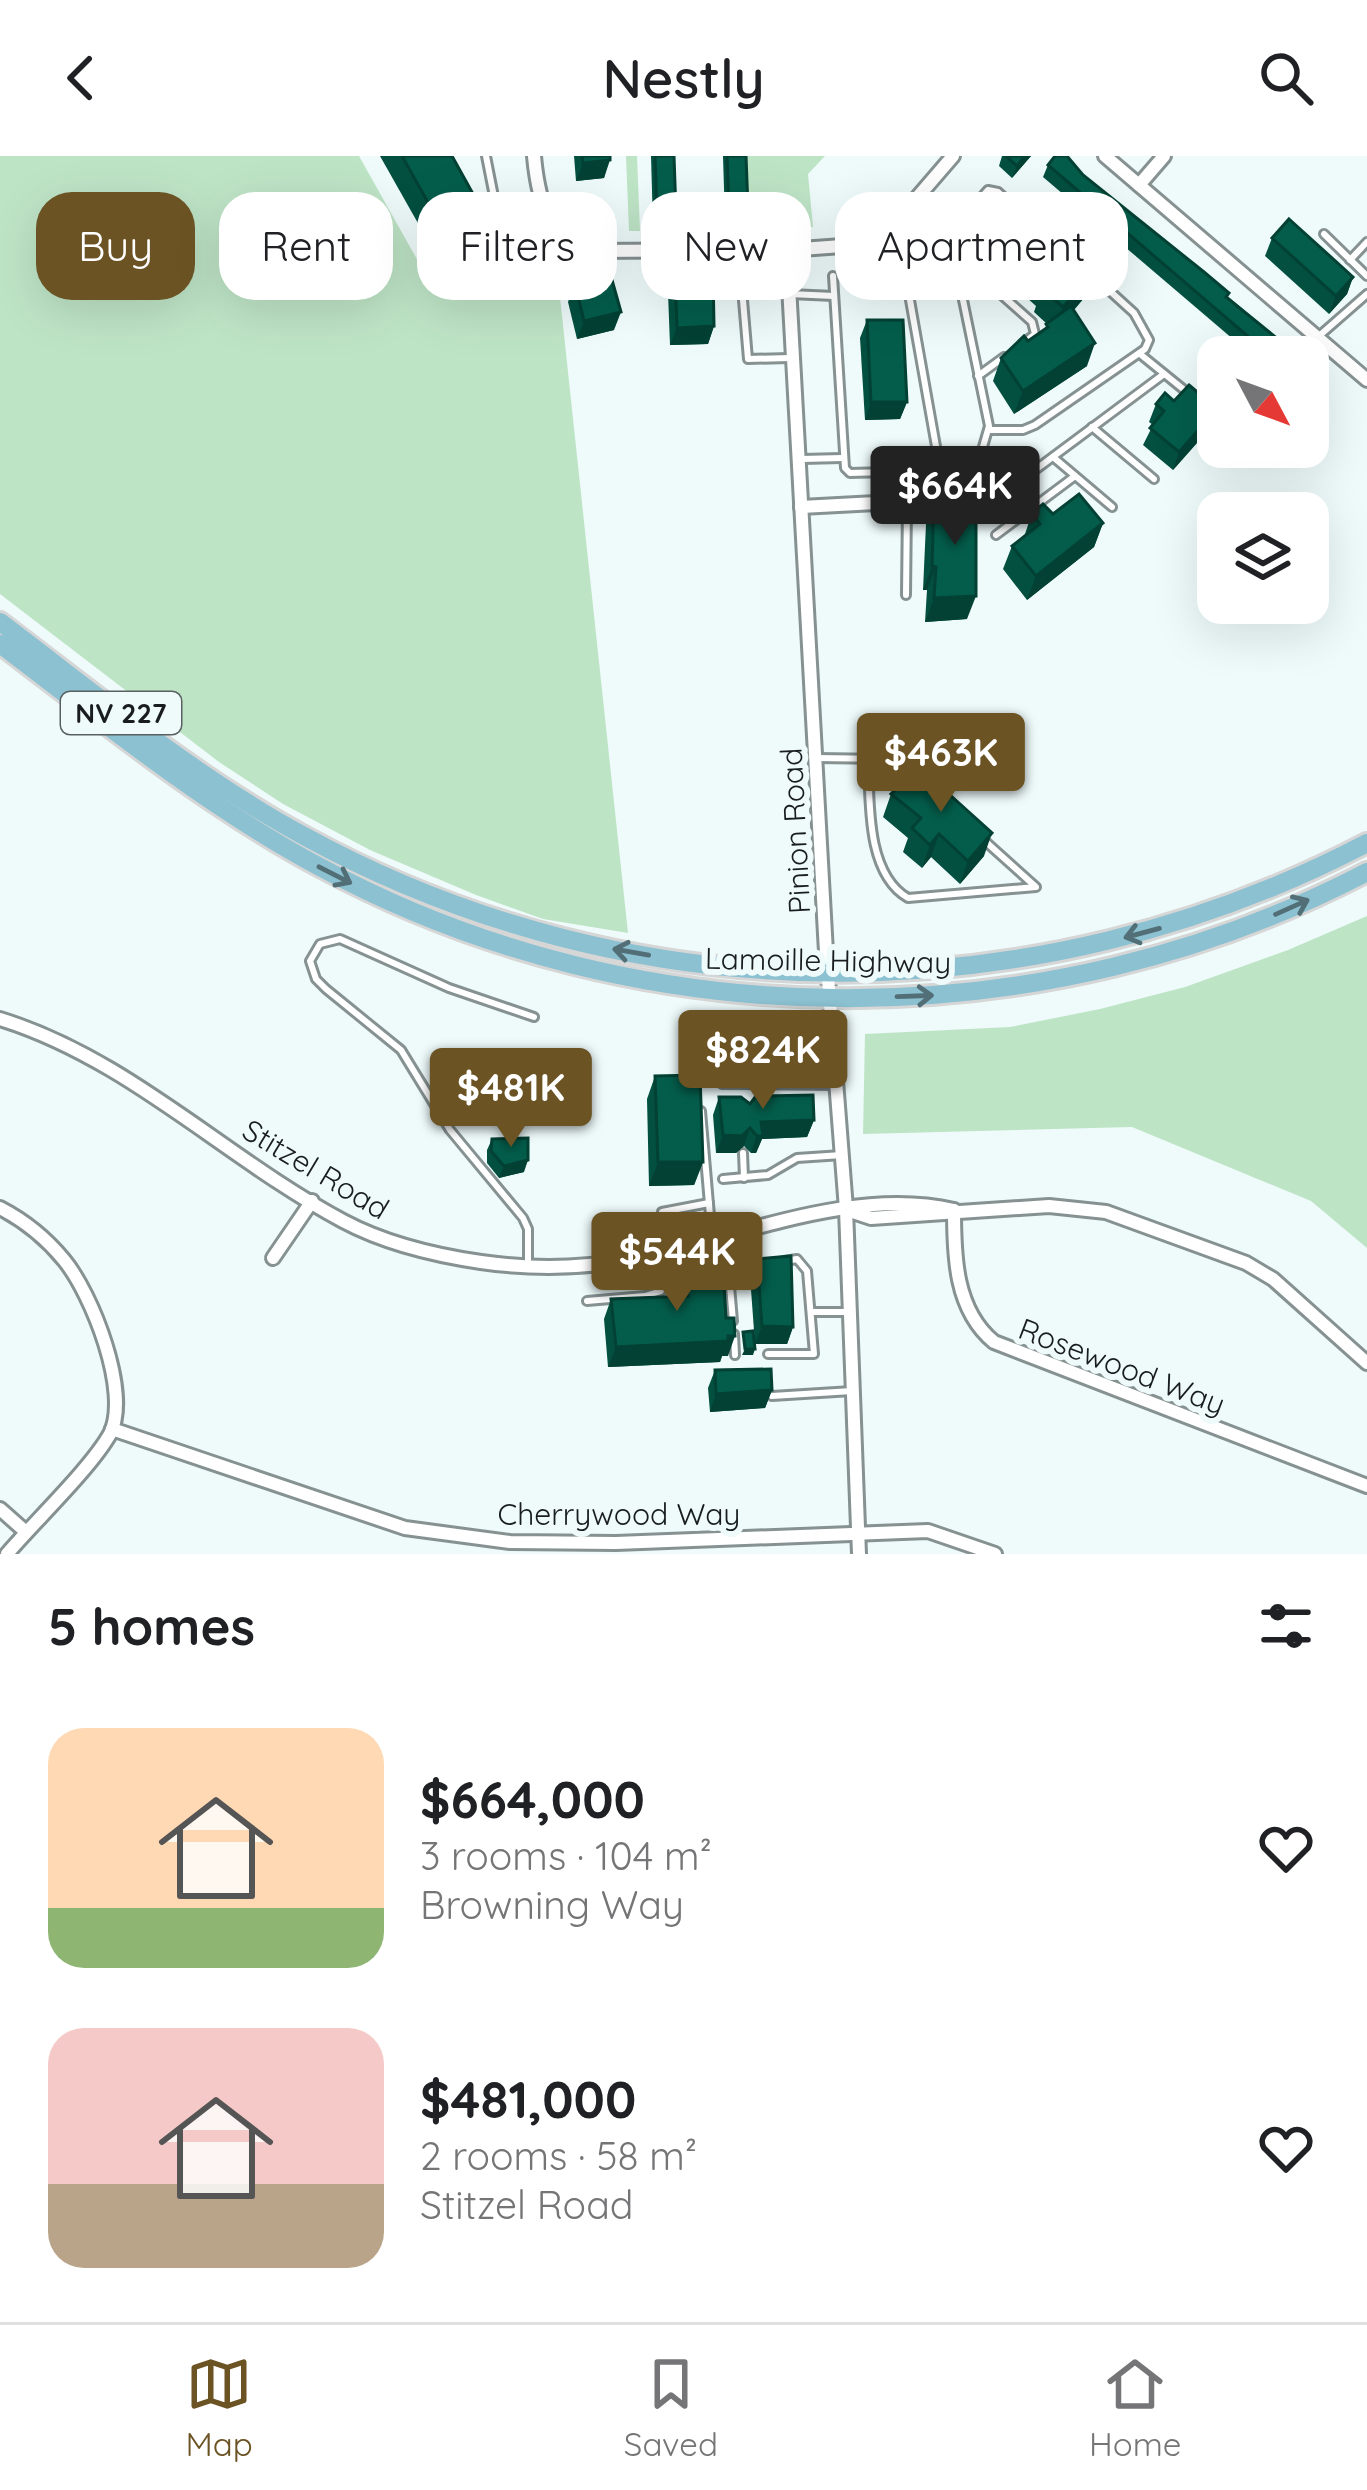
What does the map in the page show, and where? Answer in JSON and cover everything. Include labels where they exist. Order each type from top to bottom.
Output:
[{"type":"main road","name":"Lamoille Highway","points":[[0,622],[244,801],[354,862],[510,922],[586,944],[727,968],[828,974],[976,967],[1121,939],[1258,894],[1367,843]]},
{"type":"main road","name":"Lamoille Highway","points":[[0,644],[275,842],[422,915],[531,955],[615,976],[746,994],[942,995],[1019,987],[1104,969],[1244,928],[1367,872]]},
{"type":"street","points":[[534,156],[550,221],[575,249],[641,250]]},
{"type":"street","points":[[923,192],[953,156]]},
{"type":"street","points":[[1105,156],[1319,336]]},
{"type":"street","points":[[1139,185],[1164,156]]},
{"type":"street","name":"Pinion Road","points":[[790,300],[829,996],[846,1209],[860,1554]]},
{"type":"street","points":[[1329,345],[1367,380]]},
{"type":"street","points":[[801,507],[952,494],[974,478]]},
{"type":"street","name":"Stitzel Road","points":[[0,1019],[88,1053],[341,1220],[411,1248],[528,1268],[575,1268],[889,1202],[919,1202],[954,1210],[1076,1207],[1146,1225],[1246,1263],[1273,1280],[1367,1363]]},
{"type":"street","points":[[273,1258],[312,1202]]},
{"type":"street","points":[[0,1208],[35,1230],[81,1285],[107,1355],[118,1402],[112,1429],[7,1554]]},
{"type":"street","name":"Rosewood Way","points":[[954,1210],[959,1283],[970,1314],[994,1342],[1367,1486]]},
{"type":"street","name":"Cherrywood Way","points":[[112,1429],[405,1528],[510,1542],[616,1543],[928,1531],[988,1553]]},
{"type":"street","points":[[0,1509],[26,1532]]},
{"type":"lane","points":[[486,156],[493,192]]},
{"type":"lane","points":[[1324,234],[1367,276]]},
{"type":"lane","points":[[1350,260],[1367,242]]},
{"type":"lane","points":[[811,295],[835,296],[833,276]]},
{"type":"lane","points":[[1319,336],[1367,294]]},
{"type":"lane","points":[[743,300],[748,359],[793,358]]},
{"type":"lane","points":[[835,300],[842,458],[850,473],[913,470],[925,466],[937,452]]},
{"type":"lane","points":[[910,300],[937,452],[991,488],[1011,488],[1164,374]]},
{"type":"lane","points":[[962,300],[989,430],[974,478]]},
{"type":"lane","points":[[978,376],[1035,334],[1036,329],[1005,300]]},
{"type":"lane","points":[[989,430],[1023,430],[1035,424],[1140,354],[1149,340],[1142,323],[1118,300]]},
{"type":"lane","points":[[1140,354],[1194,398]]},
{"type":"lane","points":[[1092,428],[1154,479]]},
{"type":"lane","points":[[1052,457],[1112,507]]},
{"type":"lane","points":[[798,459],[842,458]]},
{"type":"lane","points":[[996,535],[1075,476]]},
{"type":"lane","points":[[907,501],[907,595]]},
{"type":"lane","points":[[868,756],[879,861],[899,892],[908,898],[1036,887],[971,828]]},
{"type":"lane","points":[[815,758],[888,759],[922,784]]},
{"type":"lane","points":[[528,1268],[528,1228],[523,1218],[450,1130],[411,1061],[326,989],[316,979],[310,961],[320,944],[340,938],[448,988],[534,1017]]},
{"type":"lane","points":[[722,1084],[836,1084]]},
{"type":"lane","points":[[742,1084],[742,1100]]},
{"type":"lane","points":[[700,1096],[709,1203],[719,1237],[735,1355]]},
{"type":"lane","points":[[742,1153],[744,1178]]},
{"type":"lane","points":[[723,1179],[768,1175],[797,1158],[842,1155]]},
{"type":"lane","points":[[587,1301],[656,1294],[663,1287],[661,1216],[665,1209],[709,1203]]},
{"type":"lane","points":[[768,1354],[814,1354],[804,1264],[797,1259],[779,1262]]},
{"type":"lane","points":[[811,1312],[849,1312]]},
{"type":"lane","points":[[772,1396],[852,1391]]},
{"type":"green space","points":[[0,156],[359,156],[379,192],[219,192],[219,300],[393,300],[393,217],[417,259],[417,300],[560,300],[628,933],[543,919],[476,895],[370,850],[283,804],[219,762],[0,594]]},
{"type":"green space","points":[[626,156],[637,156],[640,231],[629,231]]},
{"type":"green space","points":[[744,156],[825,156],[808,174],[810,192],[746,192]]},
{"type":"green space","points":[[1367,916],[1367,1248],[1311,1201],[1132,1127],[863,1134],[865,1034],[1010,1027],[1100,1009],[1185,987]]},
{"type":"building","points":[[402,156],[452,156],[472,192],[422,192]]},
{"type":"building","points":[[582,156],[610,156],[610,160],[583,163]]},
{"type":"building","points":[[655,156],[674,156],[675,192],[656,192]]},
{"type":"building","points":[[727,156],[746,156],[747,192],[728,192]]},
{"type":"building","points":[[1006,156],[1025,156],[1017,166]]},
{"type":"building","points":[[1055,156],[1067,156],[1104,192],[1080,192],[1048,165]]},
{"type":"building","points":[[1128,211],[1274,336],[1248,336],[1128,234]]},
{"type":"building","points":[[1289,219],[1353,277],[1336,296],[1272,238]]},
{"type":"building","points":[[617,298],[621,312],[584,321],[579,300]]},
{"type":"building","points":[[676,300],[714,300],[714,326],[677,328]]},
{"type":"building","points":[[1071,306],[1095,343],[1023,391],[1001,358],[1024,336],[1028,341]]},
{"type":"building","points":[[867,320],[903,320],[907,402],[871,402]]},
{"type":"building","points":[[1189,385],[1197,392],[1197,432],[1179,452],[1150,428],[1164,411],[1156,404],[1165,393],[1174,401]]},
{"type":"building","points":[[1079,494],[1103,523],[1036,576],[1012,546],[1040,524],[1032,513],[1043,504],[1053,514]]},
{"type":"building","points":[[976,499],[976,596],[934,598],[934,501]]},
{"type":"building","points":[[919,767],[992,833],[968,861],[939,834],[930,845],[912,828],[921,818],[891,794]]},
{"type":"building","points":[[700,1075],[703,1162],[658,1162],[655,1076]]},
{"type":"building","points":[[813,1095],[814,1120],[761,1122],[763,1136],[750,1128],[742,1136],[723,1135],[719,1097],[741,1097],[750,1104],[756,1096]]},
{"type":"building","points":[[528,1138],[528,1160],[504,1166],[491,1151],[492,1139]]},
{"type":"building","points":[[791,1256],[793,1327],[762,1326],[757,1259]]},
{"type":"building","points":[[707,1263],[708,1270],[723,1268],[726,1318],[734,1318],[735,1336],[728,1336],[728,1341],[616,1347],[611,1299],[688,1296],[686,1264]]},
{"type":"building","points":[[753,1331],[755,1349],[745,1349],[743,1332]]},
{"type":"building","points":[[771,1369],[772,1390],[716,1394],[715,1370]]}]
